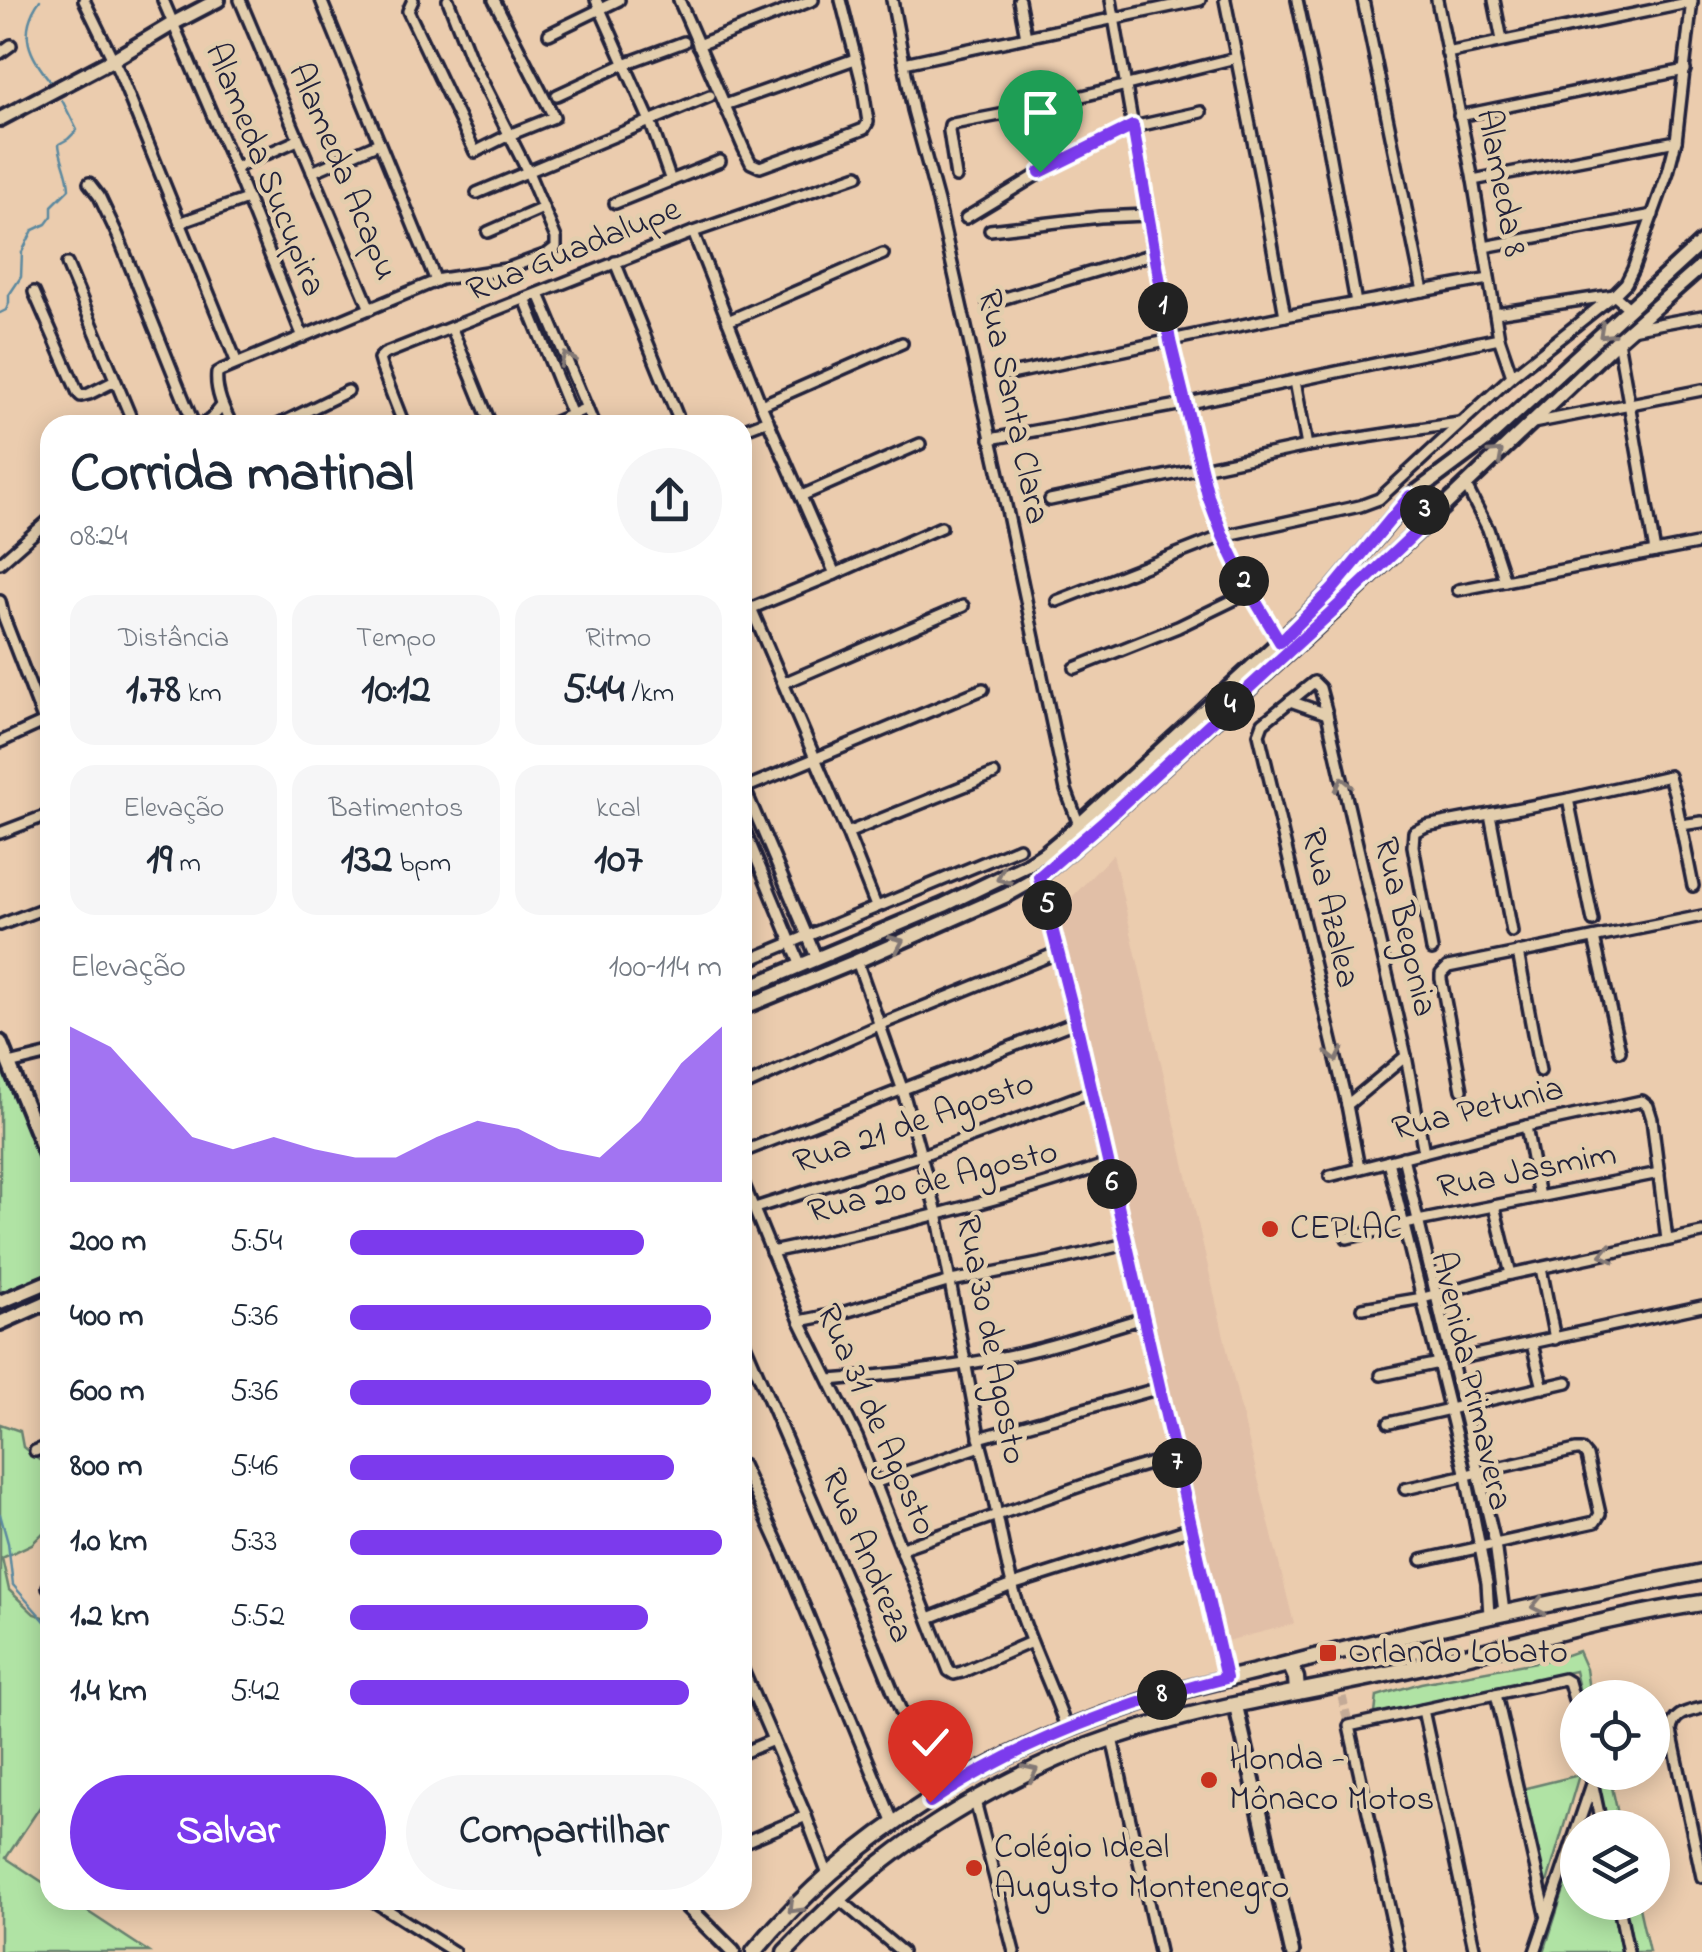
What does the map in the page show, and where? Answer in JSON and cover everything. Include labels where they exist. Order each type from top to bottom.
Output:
[{"type":"main road","points":[[0,119],[218,0]]},
{"type":"main road","points":[[752,986],[1027,866],[1079,825],[1280,642],[1332,590],[1410,496],[1486,440],[1702,242]]},
{"type":"main road","points":[[752,1004],[1006,895],[1039,877],[1338,606],[1618,340],[1702,266]]},
{"type":"main road","points":[[1410,496],[1432,517]]},
{"type":"main road","points":[[0,1042],[40,1141]]},
{"type":"main road","points":[[0,1302],[40,1285]]},
{"type":"main road","points":[[0,1323],[40,1306]]},
{"type":"main road","points":[[754,1952],[828,1875],[894,1824],[995,1763],[1132,1704],[1496,1614],[1702,1572]]},
{"type":"main road","points":[[1588,1596],[1595,1623]]},
{"type":"main road","points":[[784,1952],[887,1858],[950,1814],[1069,1754],[1112,1738],[1236,1706],[1476,1655],[1662,1608],[1702,1605]]},
{"type":"main road","points":[[1290,1664],[1296,1692]]},
{"type":"main road","points":[[1236,1706],[1292,1952]]},
{"type":"main road","points":[[691,1910],[733,1952]]},
{"type":"street","points":[[84,0],[114,59],[237,362]]},
{"type":"street","name":"Alameda Sucupira","points":[[163,0],[303,338]]},
{"type":"street","name":"Alameda Acapu","points":[[240,0],[370,309]]},
{"type":"street","points":[[321,0],[436,281]]},
{"type":"street","points":[[413,0],[408,11],[474,152],[554,117],[494,0]]},
{"type":"street","points":[[549,34],[598,5],[619,0]]},
{"type":"street","points":[[679,0],[754,166],[769,166],[851,134],[868,122],[841,0]]},
{"type":"street","points":[[698,45],[813,0]]},
{"type":"street","points":[[1019,0],[1026,36]]},
{"type":"street","points":[[1111,0],[1153,254],[1200,468],[1223,536],[1280,642]]},
{"type":"street","points":[[904,62],[1200,0]]},
{"type":"street","points":[[1224,0],[1285,316]]},
{"type":"street","points":[[1297,0],[1356,303]]},
{"type":"street","points":[[1363,0],[1423,291]]},
{"type":"street","name":"Alameda 8","points":[[1436,0],[1473,180],[1499,338],[1512,376]]},
{"type":"street","points":[[1494,0],[1502,40]]},
{"type":"street","points":[[227,415],[216,376],[237,362],[436,281],[529,262],[554,250],[558,243],[528,172],[471,59],[451,1]]},
{"type":"street","name":"Rua Santa Clara","points":[[895,1],[904,62],[1066,790],[1079,825]]},
{"type":"street","points":[[1057,600],[1223,536],[1374,502],[1512,376],[1626,283],[1676,141],[1692,1],[1446,52]]},
{"type":"street","points":[[598,5],[650,121],[671,180]]},
{"type":"street","points":[[557,95],[684,42]]},
{"type":"street","points":[[0,53],[11,45]]},
{"type":"street","points":[[956,177],[950,125],[1236,58]]},
{"type":"street","points":[[726,106],[854,60]]},
{"type":"street","points":[[1459,116],[1685,70]]},
{"type":"street","points":[[477,193],[710,96]]},
{"type":"street","points":[[966,218],[1055,164],[1133,126],[1201,112]]},
{"type":"street","points":[[235,168],[298,140]]},
{"type":"street","points":[[1473,180],[1676,141]]},
{"type":"street","points":[[312,172],[379,143]]},
{"type":"street","points":[[615,202],[720,161]]},
{"type":"street","name":"Rua Guadalupe","points":[[400,415],[379,359],[384,354],[693,232],[858,175]]},
{"type":"street","points":[[89,183],[100,196],[118,236],[190,415]]},
{"type":"street","points":[[182,222],[247,199]]},
{"type":"street","points":[[488,232],[543,208]]},
{"type":"street","points":[[1484,247],[1653,214]]},
{"type":"street","points":[[990,230],[1148,215]]},
{"type":"street","points":[[693,232],[761,404],[835,574]]},
{"type":"street","points":[[728,321],[883,254]]},
{"type":"street","points":[[988,303],[1153,254]]},
{"type":"street","points":[[615,262],[677,415]]},
{"type":"street","points":[[68,264],[130,415]]},
{"type":"street","points":[[1006,375],[1489,278]]},
{"type":"street","points":[[34,292],[78,394],[89,394],[115,381]]},
{"type":"street","points":[[540,294],[590,415]]},
{"type":"street","points":[[1496,312],[1614,295],[1630,308]]},
{"type":"street","points":[[525,299],[572,415]]},
{"type":"street","points":[[1630,329],[1702,316]]},
{"type":"street","points":[[452,329],[487,415]]},
{"type":"street","points":[[990,439],[1184,404],[1499,338]]},
{"type":"street","points":[[1618,340],[1655,552]]},
{"type":"street","points":[[761,404],[902,343]]},
{"type":"street","points":[[1295,381],[1308,446]]},
{"type":"street","points":[[1533,423],[1702,390]]},
{"type":"street","points":[[299,415],[348,391]]},
{"type":"street","points":[[215,415],[222,406]]},
{"type":"street","points":[[579,415],[587,408]]},
{"type":"street","points":[[752,426],[768,420]]},
{"type":"street","points":[[1050,500],[1308,446],[1462,422]]},
{"type":"street","points":[[802,496],[920,444]]},
{"type":"street","points":[[1465,484],[1488,529],[1505,580]]},
{"type":"street","points":[[752,608],[941,527]]},
{"type":"street","points":[[0,563],[40,528]]},
{"type":"street","points":[[1458,590],[1702,542]]},
{"type":"street","points":[[1075,668],[1178,628],[1250,592]]},
{"type":"street","points":[[0,601],[2,620],[40,712]]},
{"type":"street","points":[[784,683],[963,606]]},
{"type":"street","points":[[752,620],[784,683],[876,906]]},
{"type":"street","name":"Rua Azalea","points":[[1312,682],[1264,723],[1259,734],[1359,1168]]},
{"type":"street","name":"Rua Begonia","points":[[1312,682],[1318,683],[1327,714],[1406,1056],[1424,1152]]},
{"type":"street","points":[[752,784],[983,689]]},
{"type":"street","points":[[1290,701],[1327,714]]},
{"type":"street","points":[[0,742],[40,724]]},
{"type":"street","points":[[847,833],[994,774]]},
{"type":"street","points":[[1432,950],[1413,846],[1417,828],[1669,776],[1693,886]]},
{"type":"street","points":[[1568,799],[1593,922]]},
{"type":"street","points":[[752,808],[817,959]]},
{"type":"street","points":[[1490,814],[1512,932]]},
{"type":"street","points":[[0,834],[40,818]]},
{"type":"street","points":[[1681,825],[1702,822]]},
{"type":"street","points":[[752,848],[801,966]]},
{"type":"street","points":[[752,959],[1019,848]]},
{"type":"street","points":[[1039,877],[1076,1022],[1226,1678]]},
{"type":"street","points":[[0,925],[40,910]]},
{"type":"street","points":[[1462,1090],[1442,989],[1442,974],[1448,967],[1702,917]]},
{"type":"street","points":[[1594,938],[1620,1051]]},
{"type":"street","points":[[752,1082],[879,1025],[1058,952]]},
{"type":"street","points":[[1518,952],[1540,1071]]},
{"type":"street","name":"Rua 30 de Agosto","points":[[856,961],[902,1088],[937,1213],[980,1442],[1012,1585],[1068,1730]]},
{"type":"street","points":[[752,1148],[1076,1022]]},
{"type":"street","points":[[9,1064],[40,1056]]},
{"type":"street","points":[[1347,1105],[1406,1056]]},
{"type":"street","name":"Rua 21 de Agosto","points":[[755,1208],[922,1155],[1091,1092]]},
{"type":"street","name":"Rua Petunia","points":[[1330,1176],[1639,1100],[1648,1106],[1652,1118],[1659,1173]]},
{"type":"street","points":[[31,1120],[40,1116]]},
{"type":"street","points":[[1526,1126],[1539,1197]]},
{"type":"street","name":"Avenida Primavera","points":[[1403,1157],[1496,1543],[1496,1614]]},
{"type":"street","name":"Avenida Primavera","points":[[1388,1161],[1440,1364],[1496,1614]]},
{"type":"street","name":"Rua 20 de Agosto","points":[[771,1252],[937,1213],[1108,1164]]},
{"type":"street","points":[[1659,1173],[1667,1240]]},
{"type":"street","name":"Rua Jasmim","points":[[1346,1238],[1659,1173]]},
{"type":"street","name":"Rua 31 de Agosto","points":[[752,1202],[800,1321],[857,1437],[949,1671],[962,1672],[1031,1642]]},
{"type":"street","points":[[1494,1206],[1512,1274]]},
{"type":"street","points":[[1363,1308],[1423,1298],[1512,1274],[1702,1233]]},
{"type":"street","points":[[800,1321],[952,1282],[1126,1244]]},
{"type":"street","points":[[1541,1268],[1554,1339]]},
{"type":"street","points":[[1452,1360],[1702,1306]]},
{"type":"street","points":[[830,1380],[892,1374],[1038,1348],[1144,1318]]},
{"type":"street","points":[[1532,1344],[1543,1388]]},
{"type":"street","name":"Rua Andreza","points":[[752,1360],[936,1798]]},
{"type":"street","points":[[1381,1375],[1440,1364]]},
{"type":"street","points":[[1388,1423],[1567,1382]]},
{"type":"street","points":[[874,1482],[980,1442],[1160,1388]]},
{"type":"street","points":[[35,1450],[40,1448]]},
{"type":"street","points":[[1405,1489],[1576,1450],[1587,1456],[1600,1514],[1595,1522],[1422,1560]]},
{"type":"street","points":[[902,1548],[1176,1456]]},
{"type":"street","points":[[752,1487],[894,1824]]},
{"type":"street","points":[[929,1618],[1012,1585],[1192,1528]]},
{"type":"street","points":[[1399,1952],[1348,1726],[1560,1680]]},
{"type":"street","points":[[752,1691],[828,1875]]},
{"type":"street","points":[[1496,1694],[1546,1914]]},
{"type":"street","points":[[1702,1708],[1674,1718],[1671,1731],[1702,1877]]},
{"type":"street","points":[[1423,1710],[1474,1952]]},
{"type":"street","points":[[1112,1738],[1159,1952]]},
{"type":"street","points":[[752,1749],[773,1740]]},
{"type":"street","points":[[1535,1952],[1587,1790]]},
{"type":"street","points":[[975,1801],[1014,1952]]},
{"type":"street","points":[[752,1839],[806,1816]]},
{"type":"street","points":[[840,1900],[902,1952]]},
{"type":"street","points":[[388,1910],[454,1952]]},
{"type":"street","points":[[1622,1920],[1628,1952]]},
{"type":"shaded area","points":[[1113,854],[1294,1624],[1223,1642],[1057,913]]},
{"type":"green space","points":[[0,1065],[40,1157],[40,1282],[0,1299]]},
{"type":"green space","points":[[0,1424],[20,1431],[23,1447],[40,1460],[40,1536],[2,1558],[9,1590],[40,1616],[40,1807],[6,1858],[40,1880],[40,1910],[85,1910],[149,1952],[0,1952]]},
{"type":"green space","points":[[1578,1651],[1588,1680],[1577,1680],[1575,1671],[1375,1714],[1377,1696],[1421,1683]]},
{"type":"green space","points":[[1560,1780],[1560,1790],[1575,1790],[1569,1810],[1560,1810],[1560,1839],[1546,1886],[1522,1789]]},
{"type":"green space","points":[[1599,1790],[1613,1790],[1617,1810],[1603,1810]]},
{"type":"green space","points":[[1560,1902],[1560,1920],[1615,1920],[1622,1952],[1544,1952]]},
{"type":"green space","points":[[1627,1920],[1642,1920],[1649,1952],[1634,1952]]},
{"type":"waterway","points":[[40,0],[29,23],[29,43],[37,63],[52,83]]},
{"type":"waterway","points":[[0,313],[6,310],[9,295],[21,277],[22,252],[33,230],[46,224],[52,216],[52,206],[69,189],[59,144],[77,130],[62,100]]},
{"type":"waterway","points":[[0,1514],[13,1585],[40,1616]]},
{"type":"tunnel","points":[[1339,1684],[1349,1726]]},
{"type":"place","name":"CEPLAC","points":[[1270,1229]]},
{"type":"place","name":"Orlando Lobato","points":[[1328,1653]]},
{"type":"place","name":"Honda - Mônaco Motos","points":[[1209,1780]]},
{"type":"place","name":"Colégio Ideal Augusto Montenegro","points":[[974,1868]]},
{"type":"route","points":[[930,1802],[995,1763],[1091,1720],[1132,1704],[1226,1678],[1076,1022],[1039,877],[1432,517],[1410,496],[1332,590],[1280,642],[1250,592],[1208,496],[1170,341],[1133,126],[1040,172]]}]
